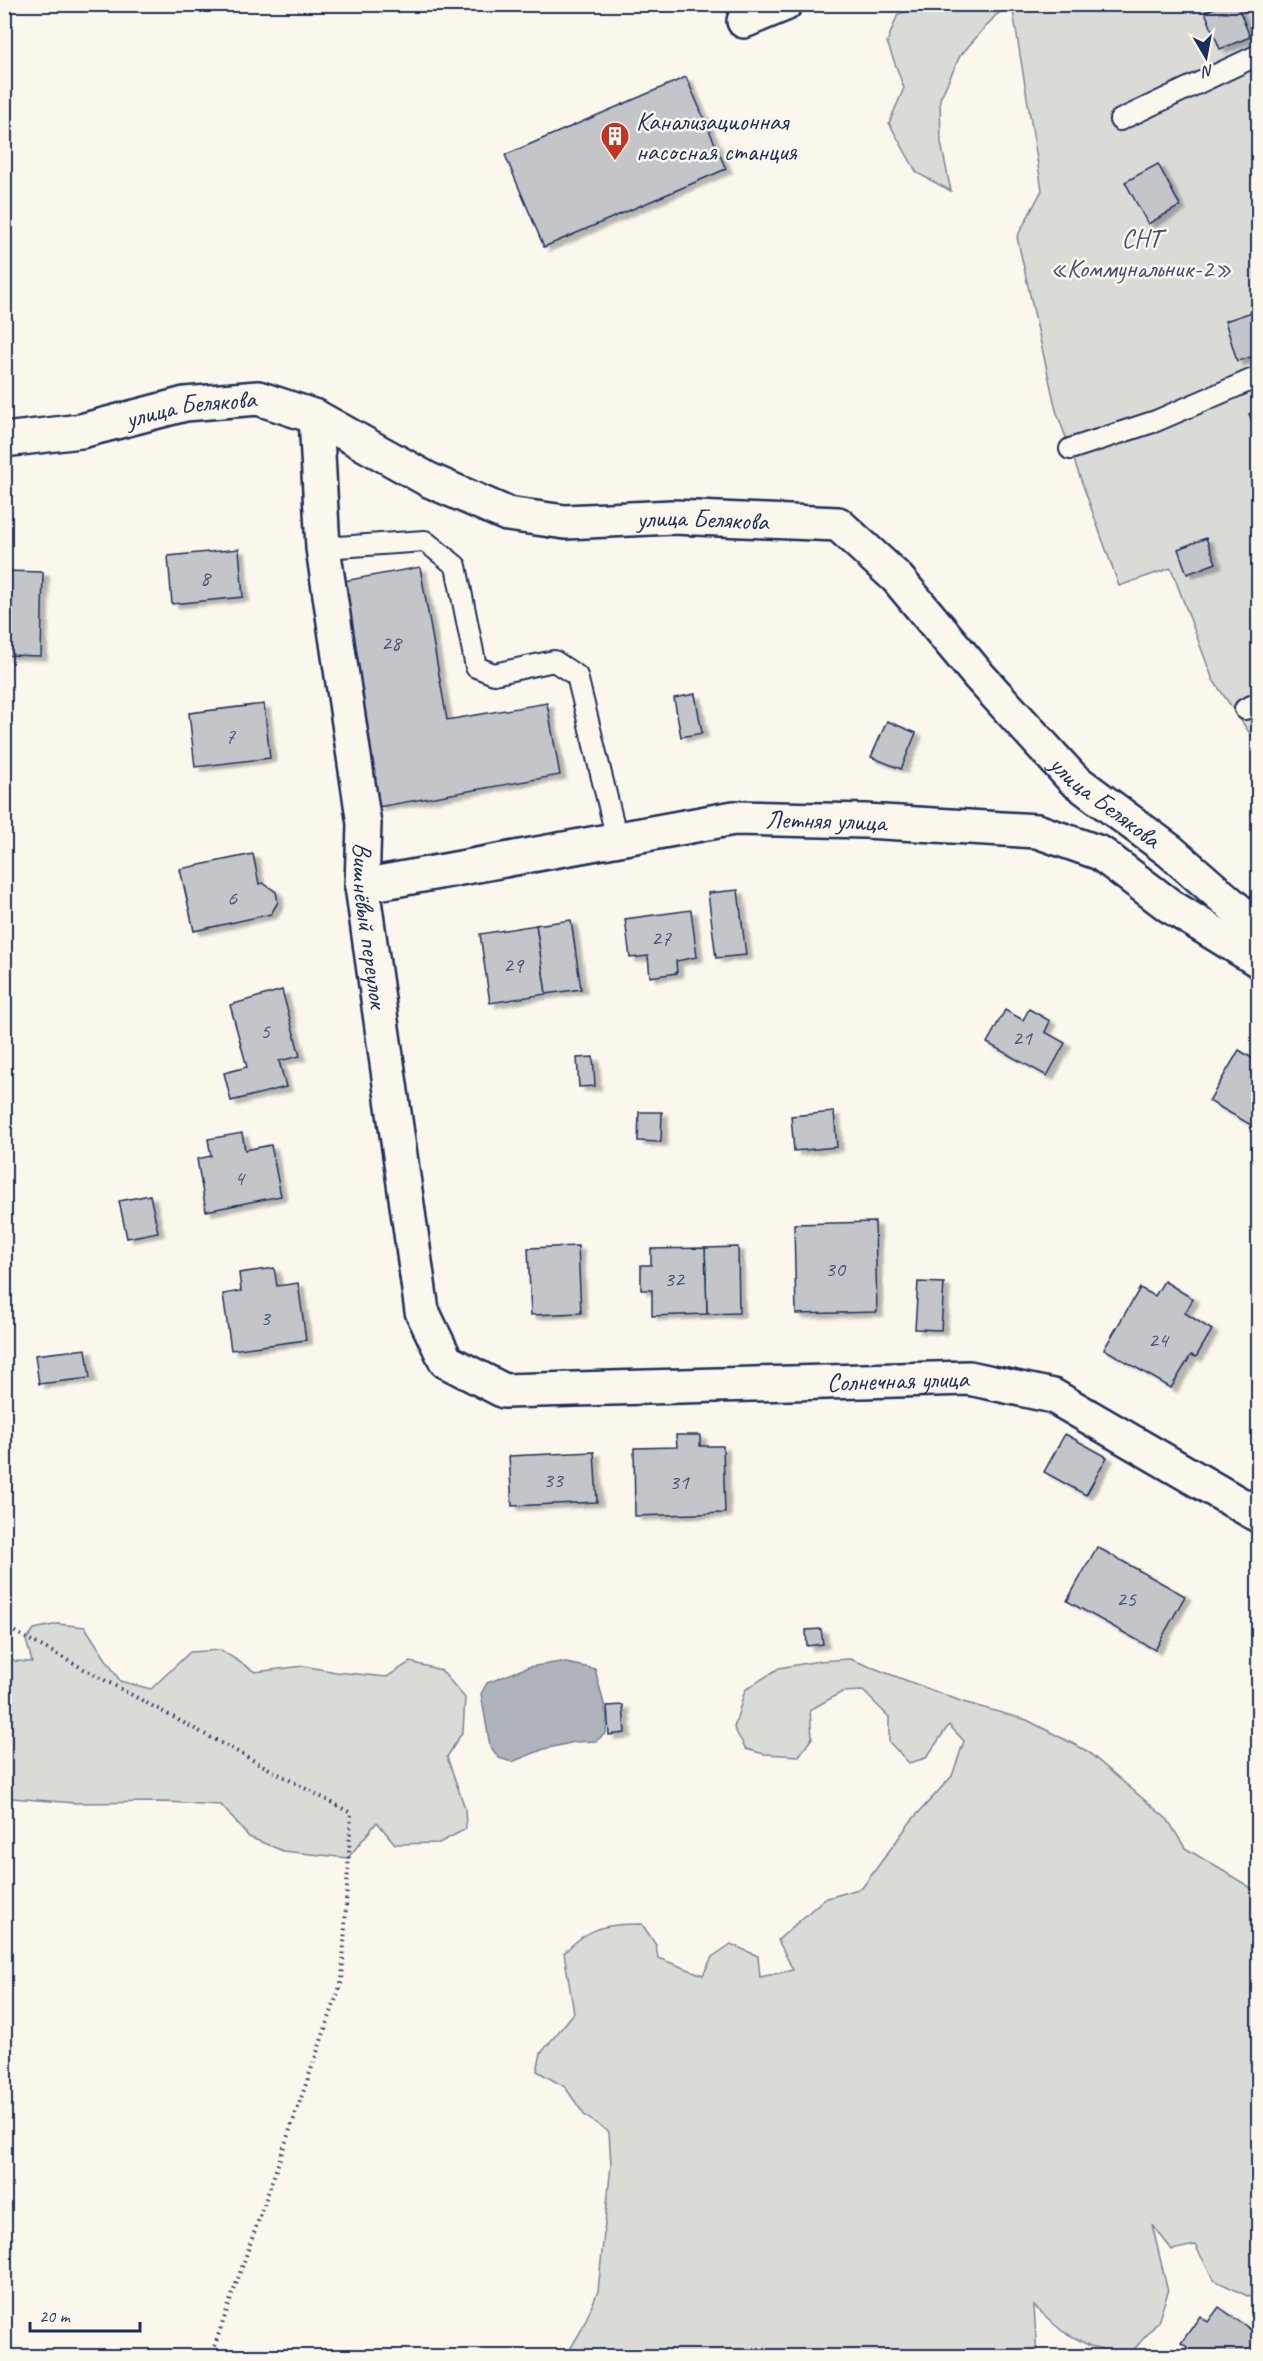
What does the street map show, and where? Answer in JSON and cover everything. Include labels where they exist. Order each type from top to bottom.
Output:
[{"type":"street","points":[[744,21],[785,4]]},
{"type":"street","name":"улица Белякова","points":[[4,440],[81,432],[185,404],[258,398],[316,417],[429,480],[507,514],[565,522],[674,517],[838,524],[897,578],[980,676],[1073,778],[1170,850],[1240,912],[1258,941]]},
{"type":"street","name":"Вишнёвый переулок","points":[[316,417],[323,548],[364,825],[362,886],[422,1311],[446,1361],[504,1391]]},
{"type":"street","name":"Летняя улица","points":[[362,886],[734,818],[865,821],[1037,831],[1100,853],[1170,906],[1258,960]]},
{"type":"street","name":"Солнечная улица","points":[[504,1391],[969,1378],[1053,1396],[1258,1515]]},
{"type":"lane","points":[[1120,120],[1258,55]]},
{"type":"lane","points":[[1070,449],[1156,421],[1258,377]]},
{"type":"lane","points":[[323,548],[425,541],[456,566],[476,667],[494,674],[554,661],[577,676],[617,839]]},
{"type":"path","points":[[4,1626],[351,1813],[342,1981],[211,2356]]},
{"type":"green space","points":[[930,5],[1012,5],[996,15],[960,56],[940,99],[941,143],[951,191],[917,173],[889,123],[904,88],[887,42],[898,14]]},
{"type":"green space","name":"СНТ «Коммунальник-2»","points":[[1012,5],[1258,5],[1258,745],[1213,680],[1171,568],[1119,586],[1056,410],[1017,237],[1042,190]]},
{"type":"green space","points":[[58,1624],[85,1627],[120,1681],[151,1689],[190,1652],[221,1650],[255,1672],[303,1666],[387,1677],[410,1662],[441,1670],[465,1698],[463,1731],[447,1757],[465,1808],[466,1829],[439,1843],[395,1844],[377,1822],[348,1858],[283,1851],[249,1837],[221,1805],[165,1802],[76,1803],[11,1798],[5,1800],[5,1654],[15,1661],[32,1662],[26,1640],[34,1629]]},
{"type":"green space","points":[[850,1659],[963,1702],[1027,1720],[1087,1751],[1168,1820],[1185,1848],[1258,1892],[1258,2301],[1214,2280],[1195,2245],[1172,2250],[1152,2224],[1168,2292],[1158,2322],[1129,2355],[1090,2346],[1062,2331],[1034,2306],[1037,2356],[566,2356],[582,2329],[598,2291],[611,2165],[609,2132],[585,2116],[565,2087],[537,2071],[541,2053],[574,2013],[564,1953],[582,1937],[599,1928],[642,1924],[656,1945],[658,1958],[703,1975],[712,1957],[731,1944],[758,1956],[760,1977],[793,1970],[778,1940],[824,1899],[862,1888],[911,1821],[952,1776],[964,1741],[949,1725],[926,1758],[909,1763],[889,1742],[889,1717],[863,1691],[842,1692],[810,1710],[812,1738],[799,1756],[764,1754],[746,1749],[734,1728],[745,1690],[779,1668],[819,1661]]},
{"type":"shaded area","points":[[561,1662],[595,1669],[607,1716],[606,1733],[596,1741],[575,1742],[544,1749],[512,1762],[499,1758],[490,1746],[481,1694],[487,1683],[528,1667]]},
{"type":"building","points":[[1224,4],[1237,4],[1250,37],[1220,49],[1205,12]]},
{"type":"building","name":"Канализационная насосная станция","points":[[686,77],[726,169],[544,247],[505,155]]},
{"type":"building","points":[[1258,79],[1258,96],[1252,82]]},
{"type":"building","points":[[1158,164],[1180,206],[1148,224],[1125,182]]},
{"type":"building","points":[[1258,310],[1258,355],[1237,361],[1225,321]]},
{"type":"building","points":[[1258,410],[1258,436],[1249,414]]},
{"type":"building","points":[[1206,538],[1216,563],[1187,574],[1178,549]]},
{"type":"building","points":[[239,549],[243,597],[172,604],[168,556]]},
{"type":"building","points":[[420,567],[447,720],[547,703],[560,775],[378,807],[338,582]]},
{"type":"building","points":[[4,571],[43,572],[41,656],[4,655]]},
{"type":"building","points":[[695,694],[702,733],[681,737],[674,698]]},
{"type":"building","points":[[264,704],[270,758],[195,767],[189,713]]},
{"type":"building","points":[[887,721],[916,733],[901,769],[871,757]]},
{"type":"building","points":[[253,854],[259,884],[263,883],[276,892],[278,902],[271,914],[194,931],[180,869]]},
{"type":"building","points":[[738,890],[746,955],[716,958],[708,893]]},
{"type":"building","points":[[691,910],[697,957],[676,961],[677,973],[650,977],[648,956],[630,958],[625,919]]},
{"type":"building","points":[[571,920],[581,989],[546,994],[536,925]]},
{"type":"building","points":[[536,925],[546,994],[490,1003],[480,934]]},
{"type":"building","points":[[282,990],[300,1056],[279,1061],[286,1087],[231,1101],[224,1073],[247,1067],[230,1005]]},
{"type":"building","points":[[1029,1009],[1050,1021],[1045,1032],[1065,1043],[1047,1076],[987,1043],[1005,1010],[1023,1020]]},
{"type":"building","points":[[1239,1050],[1258,1062],[1258,1129],[1209,1101]]},
{"type":"building","points":[[593,1057],[595,1086],[579,1087],[577,1058]]},
{"type":"building","points":[[639,1112],[662,1112],[661,1142],[638,1141]]},
{"type":"building","points":[[834,1112],[837,1147],[794,1151],[791,1116]]},
{"type":"building","points":[[242,1133],[245,1150],[271,1145],[281,1196],[206,1211],[197,1159],[211,1156],[208,1139]]},
{"type":"building","points":[[150,1195],[158,1232],[127,1238],[119,1201]]},
{"type":"building","points":[[875,1222],[877,1312],[796,1314],[794,1224]]},
{"type":"building","points":[[578,1246],[581,1313],[531,1315],[528,1248]]},
{"type":"building","points":[[738,1247],[739,1313],[707,1314],[705,1248]]},
{"type":"building","points":[[705,1248],[707,1314],[652,1316],[652,1290],[641,1290],[641,1265],[651,1265],[651,1249]]},
{"type":"building","points":[[274,1268],[277,1286],[298,1283],[306,1340],[231,1350],[223,1294],[241,1291],[239,1273]]},
{"type":"building","points":[[1164,1281],[1193,1299],[1185,1313],[1212,1330],[1196,1357],[1191,1355],[1171,1388],[1104,1349],[1140,1288],[1155,1296]]},
{"type":"building","points":[[918,1282],[944,1283],[941,1330],[915,1329]]},
{"type":"building","points":[[86,1349],[90,1378],[39,1384],[35,1355]]},
{"type":"building","points":[[1065,1434],[1107,1457],[1086,1495],[1044,1472]]},
{"type":"building","points":[[676,1435],[700,1435],[700,1446],[723,1446],[725,1513],[635,1516],[634,1448],[677,1447]]},
{"type":"building","points":[[594,1452],[597,1502],[512,1506],[509,1456]]},
{"type":"building","points":[[1097,1547],[1185,1596],[1155,1650],[1067,1601]]},
{"type":"building","points":[[821,1629],[823,1644],[807,1646],[806,1630]]},
{"type":"building","points":[[623,1705],[625,1733],[609,1735],[607,1706]]},
{"type":"building","points":[[1219,2307],[1258,2335],[1258,2356],[1180,2356],[1187,2347],[1181,2343],[1200,2316],[1208,2322]]},
{"type":"place","name":"Канализационная насосная станция","points":[[615,162]]}]
